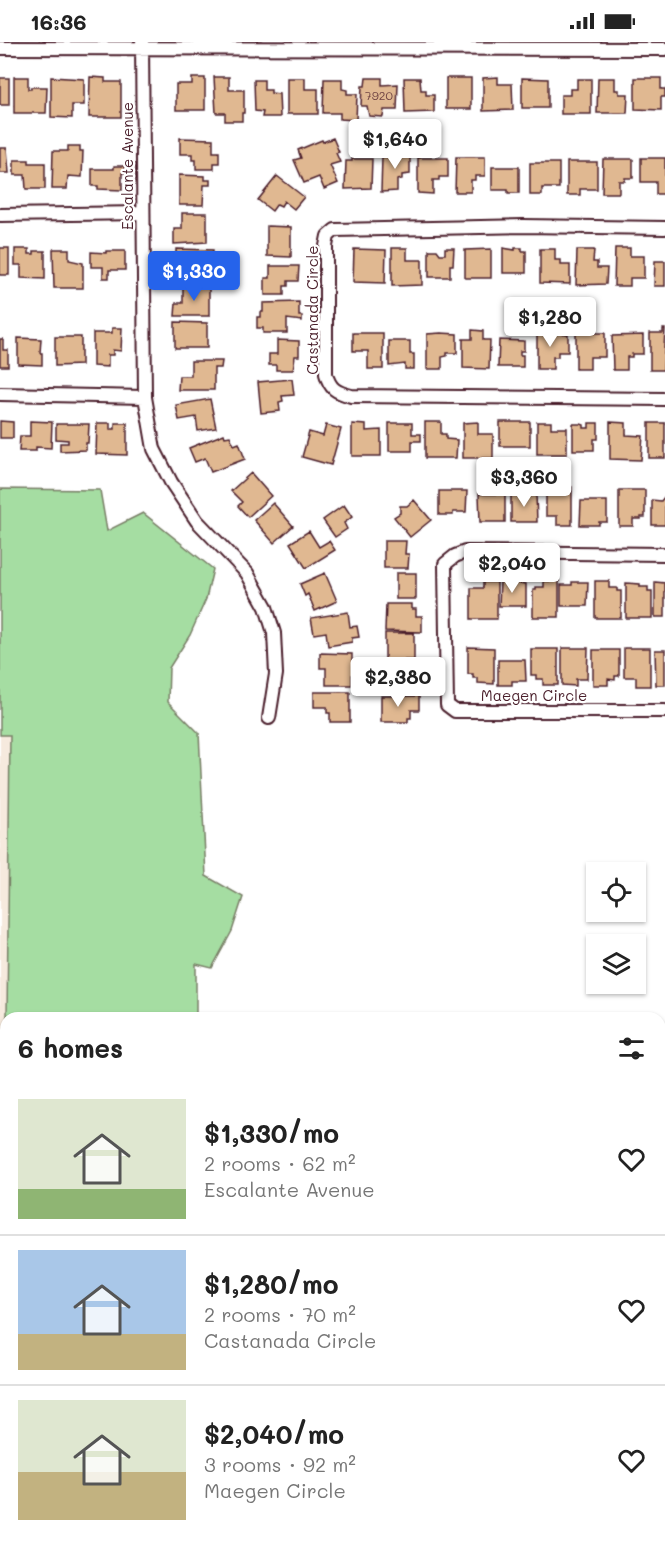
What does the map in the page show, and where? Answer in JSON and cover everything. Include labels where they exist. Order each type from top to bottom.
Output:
[{"type":"street","points":[[0,48],[142,45],[665,49]]},
{"type":"street","name":"Escalante Avenue","points":[[142,45],[145,397],[154,449],[171,482],[197,521],[248,573],[266,607],[274,633],[276,674],[268,718]]},
{"type":"street","points":[[0,215],[143,213]]},
{"type":"street","name":"Castanada Circle","points":[[665,228],[523,226],[335,230],[328,236],[326,246],[326,374],[329,386],[337,392],[351,396],[665,399]]},
{"type":"street","points":[[0,394],[145,397]]},
{"type":"street","name":"Maegen Circle","points":[[665,554],[465,552],[454,556],[445,564],[447,705],[454,711],[665,711]]},
{"type":"shaded area","points":[[0,735],[10,735],[8,1012],[0,1012]]},
{"type":"green space","points":[[0,489],[100,490],[107,531],[143,513],[213,569],[206,599],[190,635],[169,668],[168,702],[199,733],[206,876],[243,897],[232,931],[212,968],[196,964],[196,1012],[7,1012],[10,735],[0,735]]},
{"type":"building","points":[[14,77],[28,77],[28,89],[47,87],[46,113],[14,113]]},
{"type":"building","points":[[51,77],[84,79],[84,105],[72,105],[72,118],[51,117]]},
{"type":"building","points":[[90,77],[105,78],[105,82],[121,82],[121,117],[89,117]]},
{"type":"building","points":[[214,77],[229,77],[229,90],[244,90],[242,121],[225,121],[225,113],[216,113]]},
{"type":"building","points":[[498,77],[498,84],[512,84],[513,110],[483,111],[483,78]]},
{"type":"building","points":[[0,78],[9,78],[9,105],[0,105]]},
{"type":"building","points":[[192,78],[205,78],[205,110],[176,110],[176,84],[192,84]]},
{"type":"building","points":[[287,78],[305,78],[305,89],[318,89],[318,114],[287,114]]},
{"type":"building","points":[[366,78],[382,78],[382,85],[398,84],[397,110],[384,110],[383,117],[369,116],[367,106],[361,106],[362,86],[365,86]]},
{"type":"building","points":[[404,78],[420,78],[421,90],[426,90],[426,95],[434,95],[434,112],[405,113]]},
{"type":"building","points":[[446,78],[471,78],[471,109],[446,109]]},
{"type":"building","points":[[522,78],[548,79],[548,108],[522,108]]},
{"type":"building","points":[[598,78],[615,78],[615,90],[619,90],[619,94],[628,94],[627,113],[597,113]]},
{"type":"building","points":[[635,78],[661,78],[661,89],[665,89],[665,97],[661,97],[661,110],[635,109]]},
{"type":"building","points":[[324,79],[342,79],[342,89],[347,90],[347,94],[357,94],[356,120],[340,119],[340,113],[323,113]]},
{"type":"building","points":[[577,79],[591,79],[591,114],[561,114],[561,95],[570,95],[570,89],[577,89]]},
{"type":"building","points":[[254,80],[264,80],[264,90],[271,90],[271,93],[279,94],[280,117],[262,117],[263,112],[255,111]]},
{"type":"building","points":[[180,138],[213,139],[213,152],[219,152],[219,163],[214,163],[214,169],[196,169],[196,160],[192,160],[192,154],[180,154]]},
{"type":"building","points":[[333,138],[339,152],[336,153],[340,162],[330,165],[338,183],[324,189],[319,177],[304,183],[294,160],[301,158],[298,150]]},
{"type":"building","points":[[68,146],[80,146],[80,151],[83,151],[82,177],[68,176],[67,189],[52,189],[53,151],[68,151]]},
{"type":"building","points":[[0,148],[7,148],[9,173],[0,173]]},
{"type":"building","points":[[396,151],[410,151],[410,174],[402,175],[402,179],[397,180],[397,191],[381,192],[382,157],[397,156]]},
{"type":"building","points":[[456,157],[485,157],[485,176],[475,176],[475,180],[471,180],[471,192],[455,192]]},
{"type":"building","points":[[418,158],[448,158],[448,177],[433,180],[433,194],[418,193]]},
{"type":"building","points":[[641,158],[665,158],[665,194],[656,194],[656,182],[641,182]]},
{"type":"building","points":[[352,159],[372,159],[371,188],[345,189],[346,161],[352,161]]},
{"type":"building","points":[[603,159],[633,159],[633,178],[619,181],[619,193],[602,193]]},
{"type":"building","points":[[14,160],[45,163],[45,189],[26,189],[25,175],[14,175]]},
{"type":"building","points":[[567,162],[597,162],[597,189],[580,189],[580,195],[567,195]]},
{"type":"building","points":[[530,163],[559,163],[559,188],[542,188],[542,195],[530,195]]},
{"type":"building","points":[[114,166],[125,166],[125,173],[122,173],[122,190],[98,189],[98,186],[92,186],[92,169],[114,169]]},
{"type":"building","points":[[492,167],[519,167],[519,193],[492,190]]},
{"type":"building","points":[[179,175],[205,176],[205,180],[210,180],[210,185],[204,185],[203,205],[179,205]]},
{"type":"building","points":[[277,176],[304,197],[294,209],[284,201],[281,206],[277,204],[272,211],[258,200]]},
{"type":"building","points":[[182,213],[207,213],[207,242],[174,244],[174,229],[182,229]]},
{"type":"building","points":[[267,226],[291,227],[291,257],[267,256]]},
{"type":"building","points":[[0,248],[9,248],[9,275],[0,275]]},
{"type":"building","points":[[392,248],[407,248],[407,260],[422,260],[422,285],[392,286]]},
{"type":"building","points":[[445,248],[454,248],[450,277],[429,277],[429,250],[437,250],[440,254],[445,254]]},
{"type":"building","points":[[503,248],[515,250],[515,248],[522,248],[522,251],[526,251],[526,273],[503,273]]},
{"type":"building","points":[[615,248],[630,248],[630,256],[644,256],[644,278],[630,278],[630,286],[614,286]]},
{"type":"building","points":[[15,249],[29,249],[29,254],[34,254],[34,251],[45,251],[45,279],[21,278],[21,265],[15,265]]},
{"type":"building","points":[[53,249],[69,249],[69,260],[83,263],[83,288],[54,288]]},
{"type":"building","points":[[176,249],[213,250],[212,280],[187,280],[187,265],[176,265]]},
{"type":"building","points":[[354,249],[386,250],[385,283],[353,282]]},
{"type":"building","points":[[491,249],[491,278],[465,278],[465,250]]},
{"type":"building","points":[[540,249],[555,249],[555,260],[561,260],[561,265],[570,265],[570,284],[540,283]]},
{"type":"building","points":[[577,250],[594,250],[593,262],[597,262],[597,268],[607,268],[606,284],[576,285]]},
{"type":"building","points":[[106,251],[125,251],[125,270],[109,270],[109,278],[103,278],[103,267],[91,267],[91,252],[106,253]]},
{"type":"building","points":[[655,261],[665,261],[665,286],[654,286]]},
{"type":"building","points":[[270,266],[299,266],[298,281],[288,281],[288,286],[284,286],[284,295],[265,295],[265,278],[270,278]]},
{"type":"building","points":[[183,286],[209,286],[209,316],[175,316],[176,303],[183,303]]},
{"type":"building","points":[[299,302],[299,316],[302,316],[302,321],[287,319],[287,333],[263,333],[263,328],[257,328],[257,317],[261,317],[263,303]]},
{"type":"building","points":[[175,322],[207,323],[207,348],[175,348]]},
{"type":"building","points":[[555,327],[560,327],[560,333],[568,334],[568,352],[558,352],[558,357],[553,357],[553,369],[537,369],[537,333],[555,334]]},
{"type":"building","points":[[112,328],[122,328],[121,351],[113,350],[113,355],[108,355],[108,367],[93,366],[93,333],[112,333]]},
{"type":"building","points":[[665,329],[663,370],[650,370],[650,333],[663,333]]},
{"type":"building","points":[[472,330],[483,331],[483,340],[490,340],[489,369],[463,368],[463,339],[472,339]]},
{"type":"building","points":[[353,333],[383,333],[383,369],[368,369],[368,351],[353,351]]},
{"type":"building","points":[[576,333],[605,333],[605,357],[590,357],[590,369],[576,369]]},
{"type":"building","points":[[427,334],[457,334],[457,353],[447,353],[447,356],[442,357],[442,369],[427,369]]},
{"type":"building","points":[[643,335],[643,354],[632,354],[632,357],[627,357],[627,370],[613,370],[612,336]]},
{"type":"building","points":[[55,337],[81,337],[81,365],[55,366]]},
{"type":"building","points":[[18,338],[41,339],[42,365],[18,364]]},
{"type":"building","points":[[0,339],[3,339],[3,350],[8,350],[8,366],[0,366]]},
{"type":"building","points":[[277,340],[299,341],[299,356],[295,356],[293,370],[276,370],[276,365],[269,365],[269,354],[277,354]]},
{"type":"building","points":[[499,340],[524,341],[524,351],[520,351],[520,355],[523,355],[523,367],[498,367]]},
{"type":"building","points":[[389,341],[410,341],[410,354],[414,354],[414,369],[405,369],[405,364],[389,366]]},
{"type":"building","points":[[191,361],[222,361],[221,368],[214,368],[214,390],[178,390],[179,376],[191,376]]},
{"type":"building","points":[[292,379],[294,395],[282,396],[283,401],[279,402],[280,411],[261,413],[258,382]]},
{"type":"building","points":[[210,399],[216,428],[198,431],[196,417],[179,420],[176,405]]},
{"type":"building","points":[[0,421],[13,422],[13,438],[0,438]]},
{"type":"building","points":[[30,421],[52,422],[51,448],[36,447],[36,451],[19,451],[20,436],[30,436]]},
{"type":"building","points":[[425,422],[441,422],[441,434],[446,434],[446,439],[457,440],[456,458],[425,458]]},
{"type":"building","points":[[478,422],[478,434],[493,434],[493,458],[463,458],[463,423]]},
{"type":"building","points":[[500,422],[530,422],[530,446],[500,446]]},
{"type":"building","points":[[537,422],[551,422],[551,428],[567,428],[567,454],[537,454]]},
{"type":"building","points":[[610,422],[626,423],[626,435],[643,436],[641,460],[610,459]]},
{"type":"building","points":[[97,423],[110,423],[110,429],[115,429],[115,423],[127,423],[127,455],[96,454]]},
{"type":"building","points":[[389,423],[412,423],[412,434],[421,434],[421,441],[412,441],[412,451],[389,451]]},
{"type":"building","points":[[589,423],[598,423],[598,439],[594,439],[594,450],[573,450],[573,424],[581,424],[584,428],[589,428]]},
{"type":"building","points":[[649,423],[665,423],[665,458],[649,458]]},
{"type":"building","points":[[56,424],[89,424],[86,450],[60,451],[60,443],[68,443],[68,440],[56,439]]},
{"type":"building","points":[[352,424],[366,425],[366,431],[381,430],[381,456],[352,456]]},
{"type":"building","points":[[326,425],[341,429],[331,465],[302,457],[309,432],[323,436]]},
{"type":"building","points":[[224,434],[225,437],[230,436],[234,445],[239,443],[245,459],[211,472],[205,458],[195,462],[189,448]]},
{"type":"building","points":[[251,473],[271,496],[248,517],[238,506],[242,502],[231,491]]},
{"type":"building","points":[[546,487],[572,487],[572,525],[557,525],[557,516],[546,516]]},
{"type":"building","points":[[619,490],[645,490],[645,517],[633,519],[633,526],[619,526]]},
{"type":"building","points":[[439,491],[467,491],[466,512],[439,515]]},
{"type":"building","points":[[479,494],[505,494],[505,522],[480,522]]},
{"type":"building","points":[[511,494],[536,494],[537,522],[511,522]]},
{"type":"building","points":[[665,496],[665,525],[652,525],[652,500],[661,501]]},
{"type":"building","points":[[414,500],[431,520],[410,537],[394,517],[400,513],[400,506],[407,506]]},
{"type":"building","points":[[581,501],[607,501],[607,522],[599,522],[599,525],[580,525]]},
{"type":"building","points":[[273,503],[293,526],[274,543],[254,520]]},
{"type":"building","points":[[344,505],[352,517],[344,523],[347,529],[335,537],[323,520]]},
{"type":"building","points":[[309,531],[319,547],[329,541],[335,550],[306,568],[290,543]]},
{"type":"building","points":[[384,541],[406,541],[405,554],[409,554],[408,568],[384,568]]},
{"type":"building","points":[[325,573],[337,601],[315,611],[308,594],[305,596],[300,584]]},
{"type":"building","points":[[396,573],[416,573],[416,599],[396,599]]},
{"type":"building","points":[[500,581],[526,584],[526,606],[499,606]]},
{"type":"building","points":[[544,581],[559,581],[559,617],[533,617],[533,590],[536,590],[536,587],[544,587]]},
{"type":"building","points":[[595,581],[609,581],[609,588],[617,588],[617,591],[621,591],[621,618],[595,618]]},
{"type":"building","points":[[483,582],[497,582],[497,619],[471,619],[471,588],[483,588]]},
{"type":"building","points":[[572,582],[588,582],[587,606],[561,606],[561,585],[572,585]]},
{"type":"building","points":[[655,582],[665,583],[665,617],[655,617]]},
{"type":"building","points":[[626,583],[640,584],[640,587],[648,587],[648,591],[652,591],[652,618],[626,618]]},
{"type":"building","points":[[386,604],[412,604],[412,609],[416,609],[416,616],[422,616],[422,632],[385,631]]},
{"type":"building","points":[[348,612],[350,627],[357,626],[359,637],[352,638],[352,642],[328,646],[326,632],[314,634],[311,618]]},
{"type":"building","points":[[385,633],[414,633],[414,660],[385,660]]},
{"type":"building","points":[[468,647],[494,648],[494,684],[478,683],[478,678],[473,678],[473,674],[468,674]]},
{"type":"building","points":[[562,648],[588,648],[587,679],[576,679],[576,686],[562,685]]},
{"type":"building","points":[[624,648],[650,648],[650,686],[636,686],[636,677],[624,677]]},
{"type":"building","points":[[531,649],[558,649],[558,685],[543,685],[543,679],[536,679],[536,675],[531,675]]},
{"type":"building","points":[[593,650],[619,650],[619,676],[615,676],[615,680],[608,679],[608,685],[593,685]]},
{"type":"building","points":[[655,650],[665,650],[665,685],[656,685]]},
{"type":"building","points":[[320,653],[352,654],[352,661],[359,661],[358,675],[352,675],[352,685],[326,685],[326,668],[320,668]]},
{"type":"building","points":[[498,660],[525,660],[526,681],[512,681],[512,685],[498,685]]},
{"type":"building","points":[[383,664],[410,664],[410,668],[414,668],[414,676],[420,676],[419,691],[383,690]]},
{"type":"building","points":[[314,692],[350,692],[350,722],[330,722],[327,707],[314,707]]},
{"type":"building","points":[[381,696],[419,696],[419,710],[411,710],[411,718],[408,718],[408,722],[381,722]]}]
